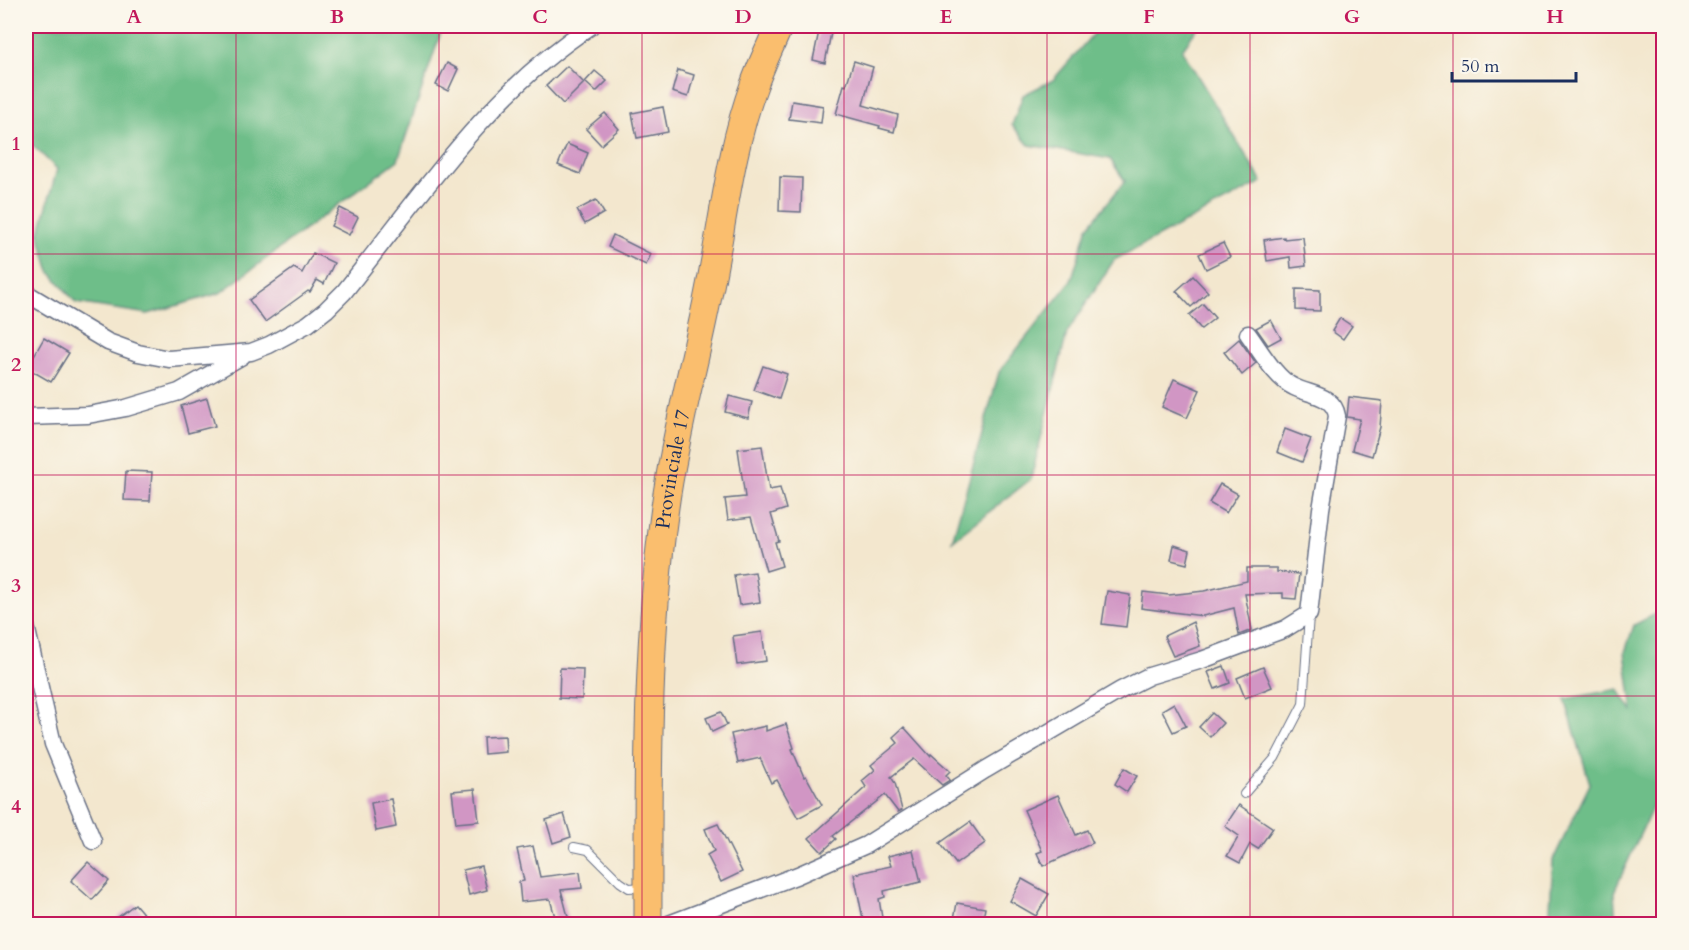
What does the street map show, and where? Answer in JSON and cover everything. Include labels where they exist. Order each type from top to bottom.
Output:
[{"type":"main road","name":"Provinciale 17","points":[[648,924],[649,724],[657,576],[665,506],[677,436],[697,354],[735,155],[753,86],[779,26]]},
{"type":"street","points":[[26,417],[88,415],[126,408],[179,392],[251,352],[287,337],[326,310],[345,292],[454,153],[491,113],[546,58],[591,26]]},
{"type":"street","points":[[26,293],[108,342],[138,353],[169,359],[251,352]]},
{"type":"street","points":[[669,924],[788,879],[866,845],[985,770],[1121,690],[1149,676],[1202,660],[1285,629],[1309,614],[1314,559],[1337,416],[1336,408],[1327,399],[1291,386],[1274,369],[1248,334]]},
{"type":"street","points":[[26,626],[53,744],[93,841]]},
{"type":"lane","points":[[1244,794],[1275,758],[1303,704],[1309,614]]},
{"type":"lane","points":[[574,847],[588,850],[629,888],[648,886]]},
{"type":"green space","points":[[26,26],[441,26],[442,29],[398,160],[220,293],[148,314],[76,303],[50,272],[39,235],[57,169],[30,143],[26,144]]},
{"type":"green space","points":[[1100,26],[1199,26],[1182,50],[1262,182],[1114,260],[1067,333],[1031,479],[952,541],[999,372],[1071,281],[1088,227],[1125,181],[1110,159],[1029,145],[1012,125],[1023,95],[1053,80]]},
{"type":"green space","points":[[1663,610],[1663,784],[1614,892],[1616,924],[1549,924],[1553,860],[1590,784],[1565,699],[1618,689],[1633,712],[1625,652],[1634,625]]},
{"type":"building","points":[[819,31],[831,33],[825,63],[813,60]]},
{"type":"building","points":[[854,61],[873,67],[863,105],[898,115],[894,132],[836,114]]},
{"type":"building","points":[[447,63],[458,69],[448,91],[436,85]]},
{"type":"building","points":[[567,66],[584,83],[563,104],[546,86]]},
{"type":"building","points":[[678,70],[694,75],[688,97],[672,92]]},
{"type":"building","points":[[595,71],[607,81],[596,92],[585,82]]},
{"type":"building","points":[[792,101],[823,106],[821,123],[789,119]]},
{"type":"building","points":[[663,107],[668,132],[637,138],[632,113]]},
{"type":"building","points":[[605,113],[619,129],[601,145],[586,129]]},
{"type":"building","points":[[567,144],[588,153],[580,174],[558,165]]},
{"type":"building","points":[[780,177],[802,178],[801,212],[779,211]]},
{"type":"building","points":[[596,200],[604,213],[585,224],[577,210]]},
{"type":"building","points":[[340,208],[358,217],[349,235],[331,226]]},
{"type":"building","points":[[613,235],[651,254],[646,265],[608,247]]},
{"type":"building","points":[[1284,237],[1284,239],[1303,237],[1306,266],[1291,268],[1290,257],[1267,261],[1264,240]]},
{"type":"building","points":[[1223,243],[1230,257],[1206,269],[1199,254]]},
{"type":"building","points":[[313,253],[334,263],[324,284],[317,280],[310,292],[308,291],[265,322],[249,300],[294,268],[302,273]]},
{"type":"building","points":[[1193,276],[1208,292],[1191,307],[1176,291]]},
{"type":"building","points":[[1296,289],[1320,290],[1320,311],[1296,310]]},
{"type":"building","points":[[1203,304],[1215,318],[1201,329],[1189,315]]},
{"type":"building","points":[[1340,318],[1352,326],[1343,339],[1332,331]]},
{"type":"building","points":[[1271,320],[1281,338],[1268,345],[1256,328]]},
{"type":"building","points":[[44,338],[69,353],[51,382],[27,368]]},
{"type":"building","points":[[1239,339],[1256,363],[1242,375],[1224,352]]},
{"type":"building","points":[[763,366],[787,374],[779,399],[754,390]]},
{"type":"building","points":[[1174,379],[1200,390],[1187,418],[1162,407]]},
{"type":"building","points":[[729,396],[752,402],[748,418],[725,412]]},
{"type":"building","points":[[1349,397],[1382,401],[1380,427],[1372,456],[1352,450],[1360,419],[1347,417]]},
{"type":"building","points":[[207,398],[215,426],[188,433],[181,406]]},
{"type":"building","points":[[1285,429],[1311,439],[1302,462],[1277,452]]},
{"type":"building","points":[[762,446],[769,490],[780,488],[786,509],[771,514],[779,541],[775,542],[782,566],[766,571],[751,517],[728,520],[725,499],[745,497],[738,449]]},
{"type":"building","points":[[126,471],[152,472],[150,501],[124,500]]},
{"type":"building","points":[[1220,484],[1238,494],[1226,513],[1209,503]]},
{"type":"building","points":[[1174,545],[1190,550],[1187,564],[1171,560]]},
{"type":"building","points":[[1247,568],[1277,568],[1277,572],[1299,574],[1296,599],[1283,598],[1283,593],[1245,594],[1252,630],[1239,635],[1234,608],[1203,616],[1141,608],[1143,592],[1169,595],[1204,591],[1247,581]]},
{"type":"building","points":[[755,572],[760,602],[739,605],[734,575]]},
{"type":"building","points":[[1107,591],[1130,595],[1126,627],[1102,624]]},
{"type":"building","points":[[1193,622],[1200,646],[1173,656],[1164,636]]},
{"type":"building","points":[[762,632],[766,661],[737,665],[733,636]]},
{"type":"building","points":[[1224,666],[1230,683],[1215,689],[1208,672]]},
{"type":"building","points":[[1263,667],[1272,687],[1245,698],[1237,678]]},
{"type":"building","points":[[560,668],[583,669],[582,699],[559,698]]},
{"type":"building","points":[[1174,703],[1186,726],[1173,732],[1162,710]]},
{"type":"building","points":[[721,712],[727,725],[712,732],[706,718]]},
{"type":"building","points":[[1212,713],[1223,723],[1210,737],[1199,727]]},
{"type":"building","points":[[786,724],[794,748],[792,749],[804,777],[806,776],[822,805],[798,818],[777,780],[771,783],[760,758],[738,763],[731,734],[766,726],[766,731]]},
{"type":"building","points":[[904,727],[930,756],[931,754],[950,771],[946,775],[950,780],[942,785],[914,759],[891,777],[895,783],[902,810],[898,812],[885,795],[833,836],[836,839],[822,852],[809,838],[866,787],[862,781],[875,770],[871,765],[898,743],[893,737]]},
{"type":"building","points":[[505,736],[506,752],[484,754],[483,737]]},
{"type":"building","points":[[1124,768],[1137,776],[1127,792],[1115,784]]},
{"type":"building","points":[[475,789],[479,821],[456,823],[452,791]]},
{"type":"building","points":[[1058,795],[1076,835],[1087,830],[1093,843],[1043,866],[1037,853],[1042,851],[1024,810]]},
{"type":"building","points":[[391,799],[396,827],[376,831],[371,803]]},
{"type":"building","points":[[1239,805],[1273,828],[1258,849],[1250,844],[1240,863],[1227,856],[1239,836],[1225,826]]},
{"type":"building","points":[[564,814],[571,837],[553,843],[546,820]]},
{"type":"building","points":[[970,822],[985,843],[956,864],[940,843]]},
{"type":"building","points":[[718,824],[742,872],[721,882],[707,855],[714,851],[705,829]]},
{"type":"building","points":[[533,846],[540,877],[580,872],[582,888],[561,890],[570,924],[557,924],[550,899],[521,902],[519,882],[524,881],[517,849]]},
{"type":"building","points":[[913,850],[921,882],[884,891],[885,897],[879,899],[883,924],[864,924],[854,874],[891,866],[888,856]]},
{"type":"building","points":[[88,862],[109,881],[92,900],[71,881]]},
{"type":"building","points":[[481,866],[487,890],[469,895],[463,870]]},
{"type":"building","points":[[1022,879],[1049,894],[1036,916],[1010,901]]},
{"type":"building","points":[[957,903],[985,908],[982,924],[953,924]]},
{"type":"building","points":[[135,904],[152,924],[109,924]]}]
